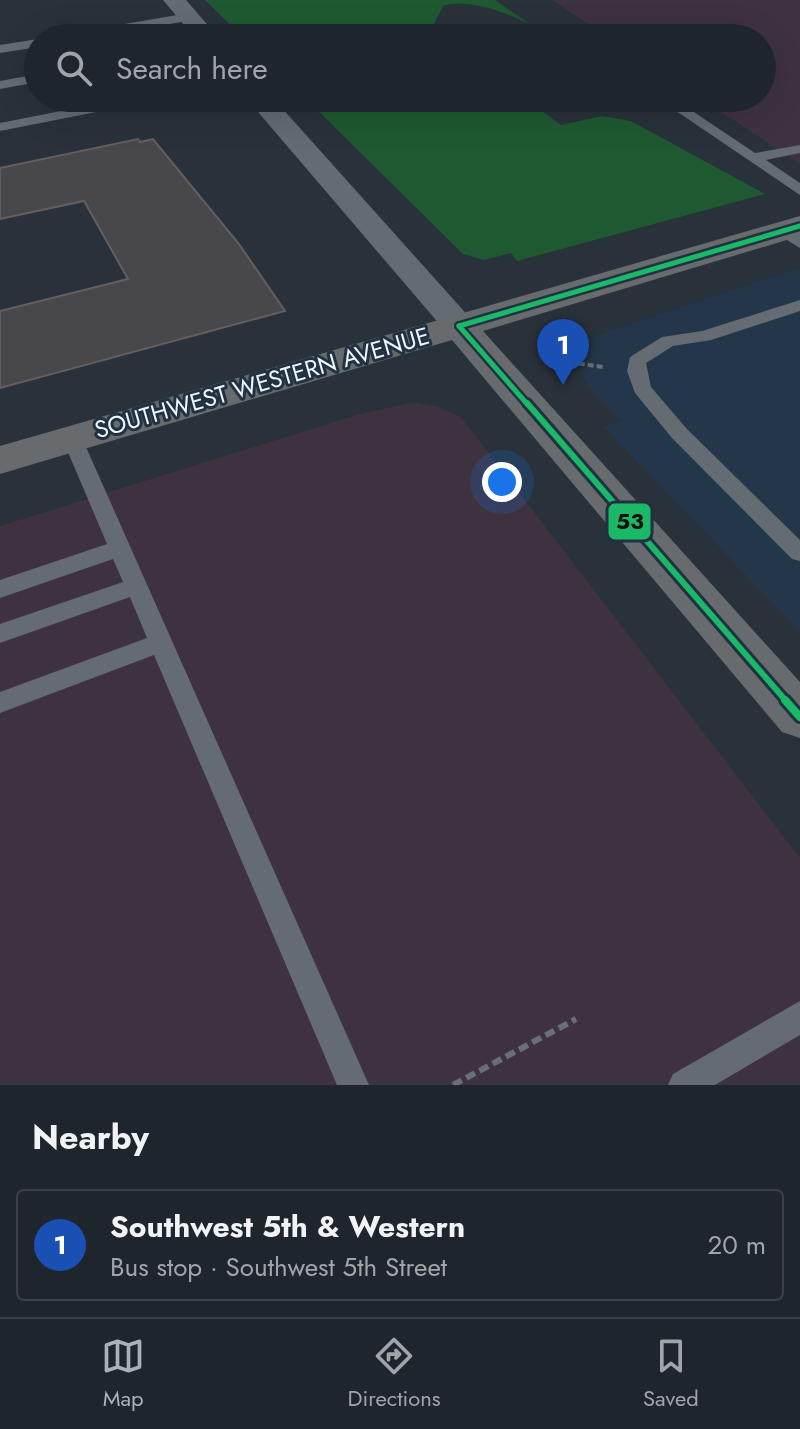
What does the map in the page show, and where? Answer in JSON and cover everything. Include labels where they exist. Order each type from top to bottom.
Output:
[{"type":"main road","name":"SOUTHWEST WESTERN AVENUE","points":[[0,460],[459,326],[794,234]]},
{"type":"main road","points":[[459,326],[800,717]]},
{"type":"street","points":[[181,9],[194,24]]},
{"type":"street","points":[[271,112],[459,326]]},
{"type":"lane","points":[[141,24],[181,9]]},
{"type":"lane","points":[[0,49],[24,45]]},
{"type":"lane","points":[[0,85],[24,81]]},
{"type":"lane","points":[[0,127],[76,112]]},
{"type":"lane","points":[[685,112],[800,190]]},
{"type":"lane","points":[[754,158],[800,149]]},
{"type":"lane","points":[[800,305],[705,336],[668,341],[637,361],[636,371],[642,389],[679,433],[800,553]]},
{"type":"lane","points":[[72,438],[353,1085]]},
{"type":"lane","points":[[0,589],[119,548]]},
{"type":"lane","points":[[0,634],[136,586]]},
{"type":"lane","points":[[0,703],[161,643]]},
{"type":"lane","points":[[684,1085],[800,1017]]},
{"type":"path","points":[[453,1085],[576,1019]]},
{"type":"shaded area","points":[[552,0],[800,0],[800,164],[721,112],[776,112],[776,24],[588,24]]},
{"type":"shaded area","points":[[800,268],[800,632],[604,427],[621,420],[589,388],[580,369],[596,337],[609,331]]},
{"type":"shaded area","points":[[414,402],[439,407],[461,417],[800,858],[800,1085],[0,1085],[0,526],[360,414]]},
{"type":"green space","points":[[205,0],[495,0],[530,24],[489,8],[455,4],[444,5],[434,24],[230,24]]},
{"type":"green space","points":[[319,112],[543,112],[561,125],[602,116],[631,121],[765,194],[517,261],[511,253],[484,260],[463,254]]},
{"type":"building","points":[[138,139],[140,142],[153,139],[239,244],[285,311],[0,388],[0,311],[128,279],[84,201],[0,219],[0,168]]},
{"type":"transit line","name":"53","points":[[459,326],[800,226]]},
{"type":"transit line","name":"53","points":[[459,326],[800,717]]},
{"type":"place","name":"Southwest 5th & Western","points":[[563,385]]}]
